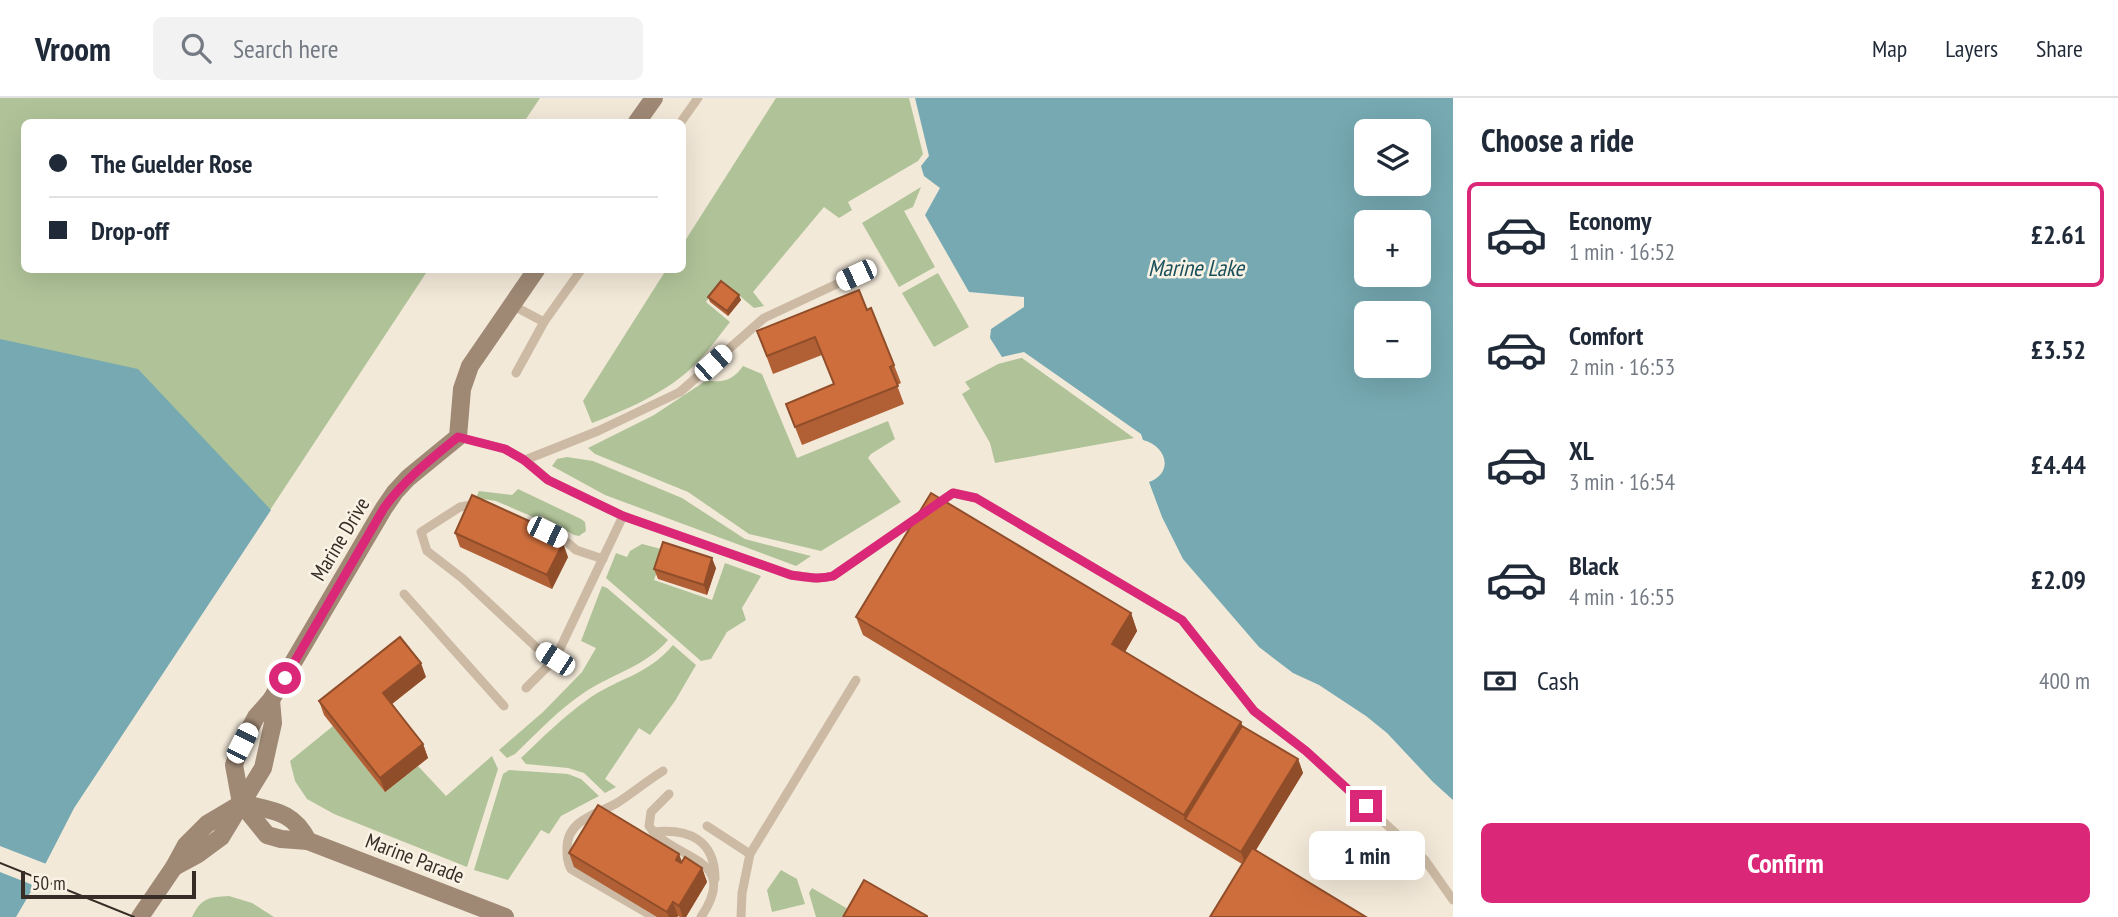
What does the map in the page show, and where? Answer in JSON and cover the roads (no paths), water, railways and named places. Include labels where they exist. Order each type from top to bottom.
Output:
[{"type":"street","points":[[639,119],[654,98]]},
{"type":"street","points":[[458,437],[465,378],[470,366],[534,273]]},
{"type":"street","name":"Marine Drive","points":[[242,803],[234,765],[256,717],[271,700],[395,492],[458,437]]},
{"type":"street","name":"Marine Drive","points":[[139,917],[174,867],[221,837],[242,803],[263,768],[273,723],[271,700]]},
{"type":"street","name":"Marine Parade","points":[[242,803],[290,818],[302,827],[309,841],[505,917]]},
{"type":"lane","points":[[683,119],[698,98]]},
{"type":"lane","points":[[516,373],[544,322],[579,273]]},
{"type":"lane","points":[[524,460],[598,431],[680,392],[764,318],[856,275]]},
{"type":"lane","points":[[512,305],[544,322]]},
{"type":"lane","points":[[458,437],[505,449],[524,460],[548,480],[623,516],[791,575],[822,579],[833,576],[953,493],[976,498],[1182,620],[1254,711],[1306,751],[1425,860],[1453,900]]},
{"type":"lane","points":[[486,502],[460,507],[421,532],[428,551],[462,578],[536,647],[555,659]]},
{"type":"lane","points":[[526,688],[555,659],[623,516]]},
{"type":"lane","points":[[533,525],[568,542],[576,550],[603,559]]},
{"type":"lane","points":[[404,594],[504,706]]},
{"type":"lane","points":[[741,917],[742,893],[750,854],[856,680]]},
{"type":"lane","points":[[654,917],[571,869],[567,861],[567,838],[573,828],[593,813],[616,803],[663,771]]},
{"type":"lane","points":[[669,794],[651,813],[649,826],[657,837],[704,865],[715,879]]},
{"type":"lane","points":[[707,826],[750,854]]},
{"type":"lane","points":[[653,832],[671,830],[696,838],[710,851],[715,867],[715,894],[701,917]]},
{"type":"water","name":"Marine Lake","points":[[915,98],[1453,98],[1453,800],[1387,733],[1366,716],[1319,685],[1293,673],[1259,647],[1183,559],[1162,517],[1149,482],[1157,478],[1164,466],[1158,448],[1143,440],[1141,434],[1024,352],[1002,357],[990,338],[991,329],[1024,307],[1024,297],[969,292],[925,215],[940,188],[924,176],[921,166],[929,156]]},
{"type":"water","points":[[0,339],[138,369],[271,510],[74,808],[16,917],[0,917]]},
{"type":"tram line","points":[[0,863],[134,917]]}]
